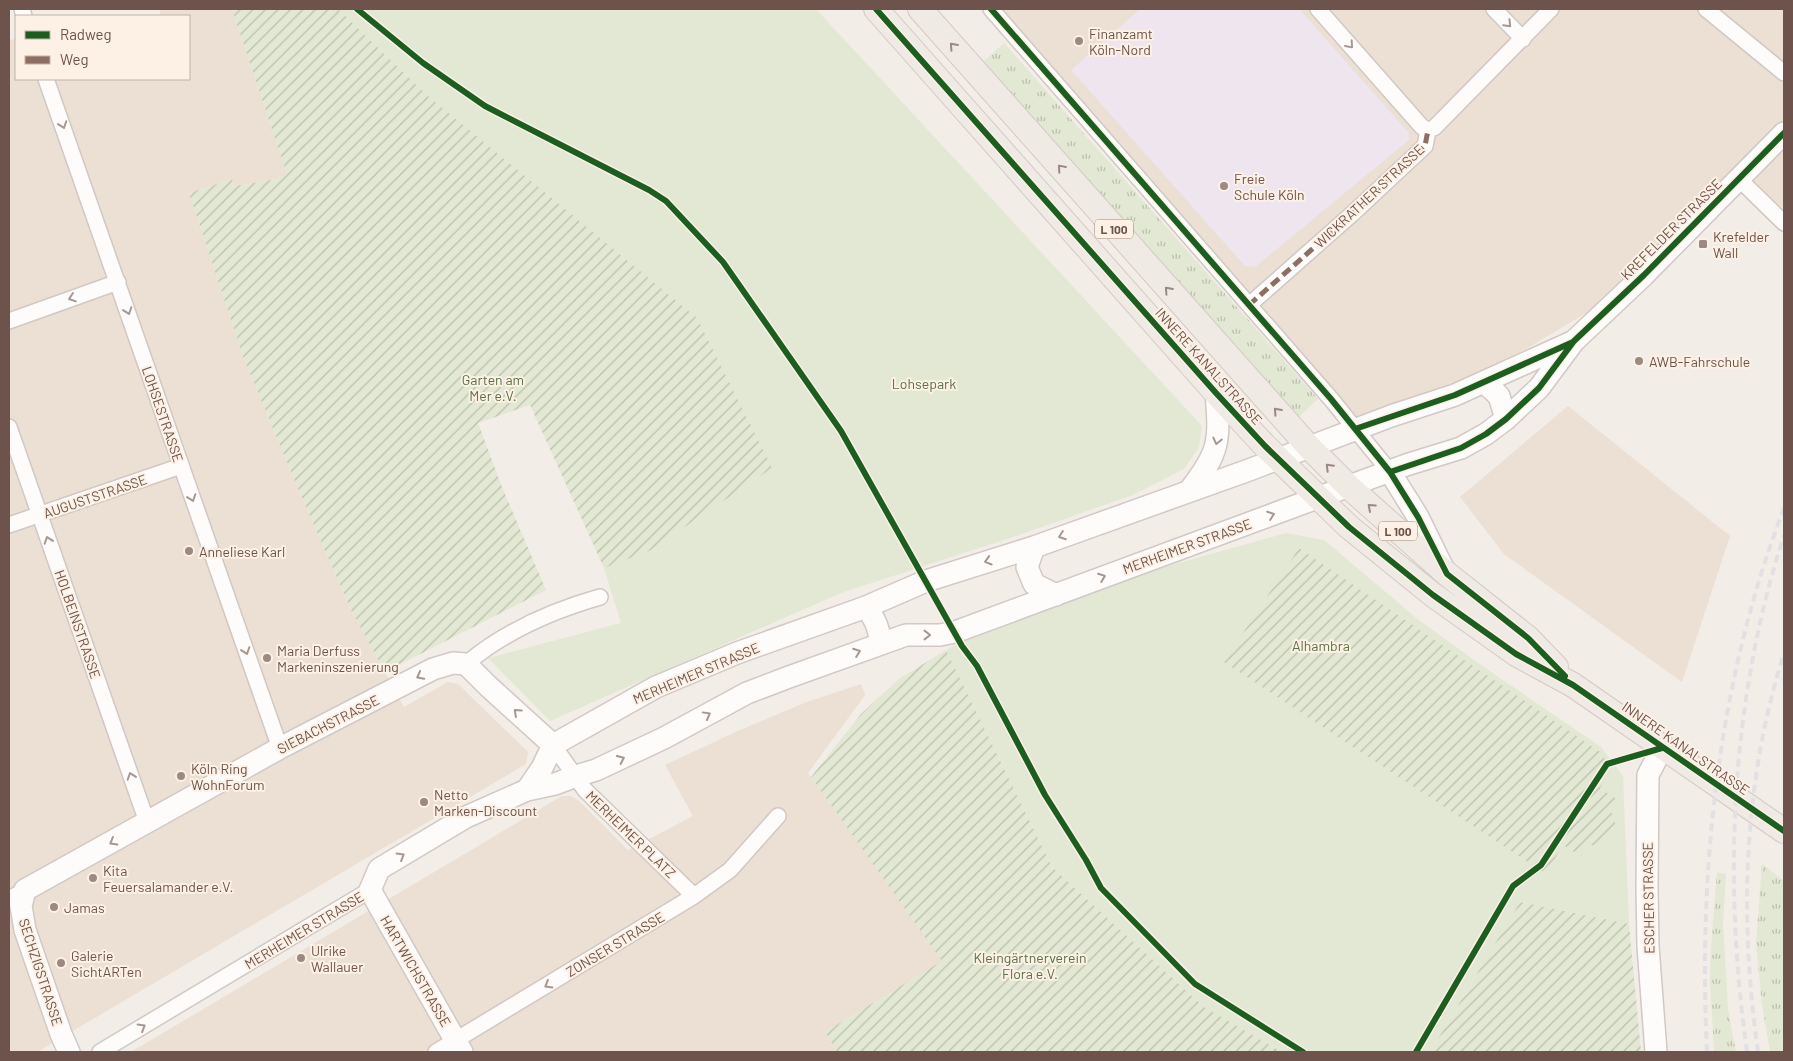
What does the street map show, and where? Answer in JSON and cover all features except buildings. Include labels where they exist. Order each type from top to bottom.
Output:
[{"type":"main road","name":"INNERE KANALSTRASSE","points":[[876,9],[1216,393],[1277,458],[1349,527],[1433,595],[1516,654],[1573,685],[1662,748],[1784,830]]},
{"type":"main road","name":"INNERE KANALSTRASSE","points":[[920,9],[1309,447],[1349,487],[1447,574],[1528,638],[1573,685]]},
{"type":"street","name":"INNERE KANALSTRASSE","points":[[991,9],[1356,429],[1390,472],[1418,518],[1447,574]]},
{"type":"street","points":[[1318,9],[1422,127],[1428,130]]},
{"type":"street","points":[[1494,9],[1522,39]]},
{"type":"street","name":"WICKRATHER STRASSE","points":[[1249,305],[1426,146],[1428,130],[1434,128],[1551,9]]},
{"type":"street","points":[[1706,9],[1784,73]]},
{"type":"street","name":"LOHSESTRASSE","points":[[46,80],[280,748]]},
{"type":"street","name":"KREFELDER STRASSE","points":[[1319,498],[1461,448],[1486,434],[1506,419],[1539,388],[1574,341],[1644,275],[1784,133]]},
{"type":"street","points":[[1738,178],[1784,223]]},
{"type":"street","points":[[9,321],[118,282]]},
{"type":"street","name":"KREFELDER STRASSE","points":[[1277,458],[1455,395],[1574,341]]},
{"type":"street","points":[[1484,382],[1499,396],[1506,419]]},
{"type":"street","points":[[1189,491],[1210,462],[1218,443],[1219,430],[1216,393]]},
{"type":"street","name":"HOLBEINSTRASSE","points":[[9,427],[148,822]]},
{"type":"street","name":"MERHEIMER STRASSE","points":[[554,745],[656,687],[738,653],[866,607],[926,581],[1034,547],[1277,458]]},
{"type":"street","name":"AUGUSTSTRASSE","points":[[9,526],[181,466]]},
{"type":"street","name":"MERHEIMER STRASSE","points":[[100,1052],[370,890],[380,869],[466,817],[527,790],[556,784],[596,770],[664,738],[747,693],[906,635],[940,636],[955,632],[1319,498]]},
{"type":"street","points":[[1034,547],[1027,567],[1034,584],[1056,594]]},
{"type":"street","points":[[466,664],[487,647],[512,631],[567,606],[600,597]]},
{"type":"street","points":[[866,607],[875,618],[880,632],[880,644]]},
{"type":"street","name":"SIEBACHSTRASSE","points":[[17,894],[280,748],[433,669],[453,664],[466,664]]},
{"type":"street","name":"MERHEIMER PLATZ","points":[[466,664],[554,745],[584,790],[694,896]]},
{"type":"street","points":[[527,790],[542,768],[554,745]]},
{"type":"street","name":"ESCHER STRASSE","points":[[1656,1052],[1648,946],[1648,775],[1662,748]]},
{"type":"street","name":"ZONSER STRASSE","points":[[436,1052],[458,1046],[694,896],[730,870],[778,816]]},
{"type":"street","name":"HARTWICHSTRASSE","points":[[370,890],[458,1046]]},
{"type":"street","name":"SECHZIGSTRASSE","points":[[17,894],[25,930],[69,1052]]},
{"type":"shaded area","points":[[159,9],[232,9],[287,175],[271,180],[234,186],[232,179],[189,193],[244,359],[351,610],[404,707],[448,682],[458,684],[528,752],[526,764],[37,1052],[9,1052],[9,41],[15,38],[15,80],[190,80],[190,15],[161,15]]},
{"type":"shaded area","points":[[999,9],[1784,9],[1784,125],[1603,303],[1472,381],[1357,423]]},
{"type":"shaded area","points":[[1140,9],[1299,9],[1409,133],[1409,140],[1255,267],[1245,266],[1071,70]]},
{"type":"shaded area","points":[[1784,144],[1784,210],[1750,178]]},
{"type":"shaded area","points":[[1568,406],[1730,536],[1682,682],[1504,554],[1460,497]]},
{"type":"shaded area","points":[[861,684],[865,695],[808,773],[943,961],[825,1032],[837,1052],[131,1052],[562,796],[570,796],[577,799],[628,850],[693,816],[665,765],[740,730],[807,702]]},
{"type":"green space","name":"Garten am Mer e.V.","points":[[232,9],[338,9],[428,96],[697,318],[772,468],[649,551],[604,568],[530,405],[478,423],[502,487],[546,590],[385,672],[351,610],[244,359],[189,193],[232,179],[234,186],[271,180],[287,175]]},
{"type":"green space","name":"Lohsepark","points":[[338,9],[816,9],[1202,426],[1199,447],[1184,469],[1133,495],[1016,536],[841,593],[550,721],[488,658],[621,623],[604,568],[649,551],[772,468],[428,96]]},
{"type":"green space","points":[[1004,43],[1318,399],[1299,417],[983,62]]},
{"type":"green space","points":[[1286,533],[1324,540],[1420,621],[1601,747],[1623,776],[1629,924],[1520,902],[1430,1052],[1282,1052],[1204,1007],[1052,867],[946,650],[1161,568]]},
{"type":"green space","name":"Alhambra","points":[[1299,548],[1600,752],[1611,768],[1600,788],[1618,800],[1611,812],[1615,825],[1612,836],[1602,844],[1588,845],[1581,856],[1563,845],[1546,874],[1224,662]]},
{"type":"green space","name":"Kleingärtnerverein Flora e.V.","points":[[946,650],[1052,867],[1204,1007],[1282,1052],[837,1052],[825,1032],[942,961],[811,777],[861,714],[899,679]]},
{"type":"green space","points":[[1762,864],[1784,881],[1784,1052],[1770,1052],[1762,1004],[1756,943]]},
{"type":"green space","points":[[1717,872],[1726,874],[1723,925],[1728,1009],[1736,1052],[1714,1052],[1710,980]]},
{"type":"green space","points":[[1520,902],[1629,924],[1641,1052],[1430,1052]]},
{"type":"railway","points":[[1707,1052],[1706,914],[1717,776],[1728,707],[1743,640],[1761,573],[1784,508]]},
{"type":"railway","points":[[1747,1052],[1739,987],[1735,922],[1736,792],[1742,727],[1752,662],[1766,598],[1784,535]]},
{"type":"railway","points":[[1758,1052],[1748,952],[1749,851],[1760,751],[1770,702],[1784,653]]},
{"type":"marked path","points":[[1249,305],[1352,214],[1425,146],[1428,130]]},
{"type":"cycle path","points":[[357,9],[423,63],[485,106],[649,190],[666,201],[723,262],[841,431],[962,646],[977,666],[1045,795],[1086,860],[1101,888],[1195,984],[1303,1052]]},
{"type":"cycle path","points":[[876,9],[1216,393],[1265,446],[1349,527],[1433,595],[1516,654],[1573,685],[1784,831]]},
{"type":"cycle path","points":[[991,9],[1331,399],[1390,472],[1418,517],[1447,574],[1528,638],[1565,676]]},
{"type":"cycle path","points":[[1390,472],[1461,448],[1486,434],[1506,419],[1539,388],[1574,341],[1644,275],[1784,133]]},
{"type":"cycle path","points":[[1355,429],[1455,395],[1573,342]]},
{"type":"cycle path","points":[[1416,1052],[1513,886],[1541,865],[1607,764],[1662,748]]},
{"type":"place","name":"Finanzamt Köln-Nord","points":[[1079,41]]},
{"type":"place","name":"Freie Schule Köln","points":[[1224,186]]},
{"type":"place","name":"Krefelder Wall","points":[[1703,244]]},
{"type":"place","name":"AWB-Fahrschule","points":[[1639,361]]},
{"type":"place","name":"Anneliese Karl","points":[[189,551]]},
{"type":"place","name":"Maria Derfuss Markeninszenierung","points":[[267,658]]},
{"type":"place","name":"Köln Ring WohnForum","points":[[181,776]]},
{"type":"place","name":"Netto Marken-Discount","points":[[424,802]]},
{"type":"place","name":"Kita Feuersalamander e.V.","points":[[93,878]]},
{"type":"place","name":"Jamas","points":[[54,907]]},
{"type":"place","name":"Ulrike Wallauer","points":[[301,958]]},
{"type":"place","name":"Galerie SichtARTen","points":[[61,963]]}]
